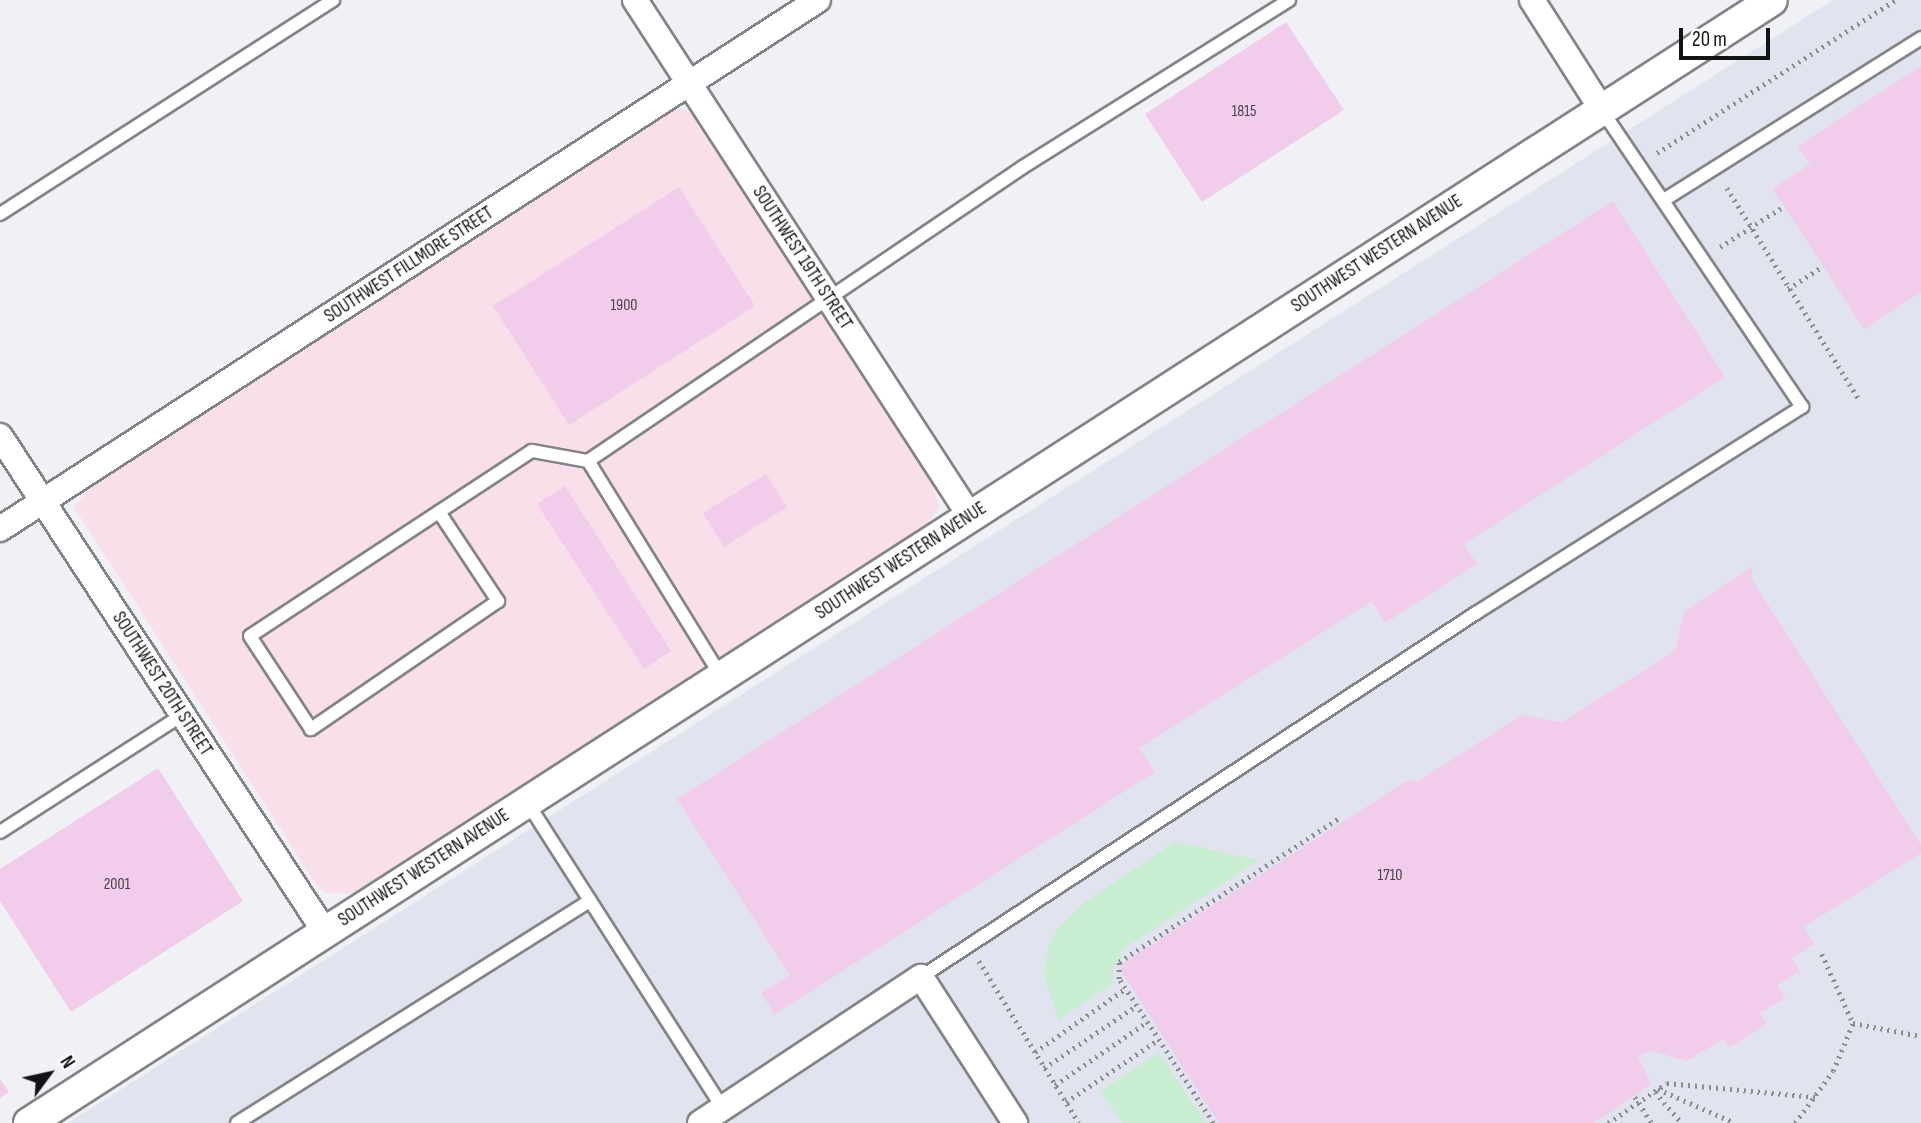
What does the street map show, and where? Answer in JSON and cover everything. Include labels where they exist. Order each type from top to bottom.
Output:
[{"type":"street","name":"SOUTHWEST 19TH STREET","points":[[635,0],[970,516]]},
{"type":"street","name":"SOUTHWEST FILLMORE STREET","points":[[0,529],[818,0]]},
{"type":"street","points":[[1532,0],[1602,110]]},
{"type":"street","name":"SOUTHWEST WESTERN AVENUE","points":[[29,1123],[1772,0]]},
{"type":"street","name":"SOUTHWEST 20TH STREET","points":[[0,436],[325,932]]},
{"type":"street","points":[[700,1123],[921,978],[1015,1123]]},
{"type":"lane","points":[[0,214],[332,0]]},
{"type":"lane","points":[[439,512],[498,601],[311,729],[250,636],[439,512],[532,451],[589,461],[1023,167],[1289,0]]},
{"type":"lane","points":[[1664,200],[1921,38]]},
{"type":"lane","points":[[921,978],[972,948],[1476,613],[1802,407],[1602,110]]},
{"type":"lane","points":[[589,461],[722,677]]},
{"type":"lane","points":[[0,832],[182,715]]},
{"type":"lane","points":[[527,802],[723,1108]]},
{"type":"lane","points":[[237,1123],[590,901]]},
{"type":"path","points":[[1657,153],[1895,0]]},
{"type":"path","points":[[1724,190],[1859,399]]},
{"type":"path","points":[[1720,247],[1784,206]]},
{"type":"path","points":[[1788,289],[1823,266]]},
{"type":"path","points":[[1213,1123],[1125,989],[1117,969],[1125,956],[1340,817]]},
{"type":"path","points":[[972,948],[1079,1123]]},
{"type":"path","points":[[1822,954],[1853,1023]]},
{"type":"path","points":[[1035,1052],[1125,989]]},
{"type":"path","points":[[1044,1068],[1136,1005]]},
{"type":"path","points":[[1055,1085],[1147,1022]]},
{"type":"path","points":[[1853,1023],[1921,1036]]},
{"type":"path","points":[[1795,1123],[1816,1097],[1853,1023]]},
{"type":"path","points":[[1066,1102],[1158,1040]]},
{"type":"path","points":[[1608,1123],[1656,1091],[1659,1084],[1679,1083],[1816,1097]]},
{"type":"path","points":[[1656,1091],[1682,1123]]},
{"type":"path","points":[[1656,1091],[1735,1123]]},
{"type":"path","points":[[1635,1097],[1652,1123]]},
{"type":"path","points":[[1617,1117],[1621,1123]]},
{"type":"shaded area","points":[[1833,0],[1921,0],[1921,1123],[68,1123]]},
{"type":"shaded area","points":[[684,108],[697,118],[933,486],[939,507],[928,524],[909,538],[353,894],[326,893],[316,884],[74,507],[94,483],[670,110]]},
{"type":"green space","points":[[1175,842],[1259,860],[1120,951],[1122,956],[1113,968],[1113,983],[1059,1020],[1044,976],[1049,944],[1057,930],[1085,902]]},
{"type":"green space","points":[[1159,1052],[1205,1123],[1122,1123],[1101,1091]]},
{"type":"building","points":[[1286,22],[1344,110],[1202,202],[1145,114]]},
{"type":"building","points":[[1921,66],[1921,292],[1864,329],[1773,189],[1810,164],[1798,146]]},
{"type":"building","points":[[679,187],[755,306],[569,425],[493,306]]},
{"type":"building","points":[[1613,201],[1725,377],[1464,544],[1477,564],[1385,623],[1372,601],[1139,748],[1155,772],[775,1014],[761,993],[790,975],[677,799]]},
{"type":"building","points":[[766,474],[787,507],[724,547],[703,513]]},
{"type":"building","points":[[565,486],[671,651],[644,669],[537,504]]},
{"type":"building","points":[[1753,566],[1751,578],[1921,845],[1921,853],[1804,927],[1814,944],[1791,958],[1800,971],[1777,985],[1785,998],[1760,1013],[1767,1024],[1729,1048],[1723,1039],[1687,1061],[1650,1050],[1638,1057],[1651,1084],[1594,1123],[1219,1123],[1121,971],[1122,964],[1408,780],[1417,782],[1522,715],[1562,722],[1675,651],[1684,612]]},
{"type":"building","points":[[158,768],[243,901],[71,1012],[0,901],[0,869]]},
{"type":"building","points":[[0,1079],[9,1092],[0,1098]]}]
